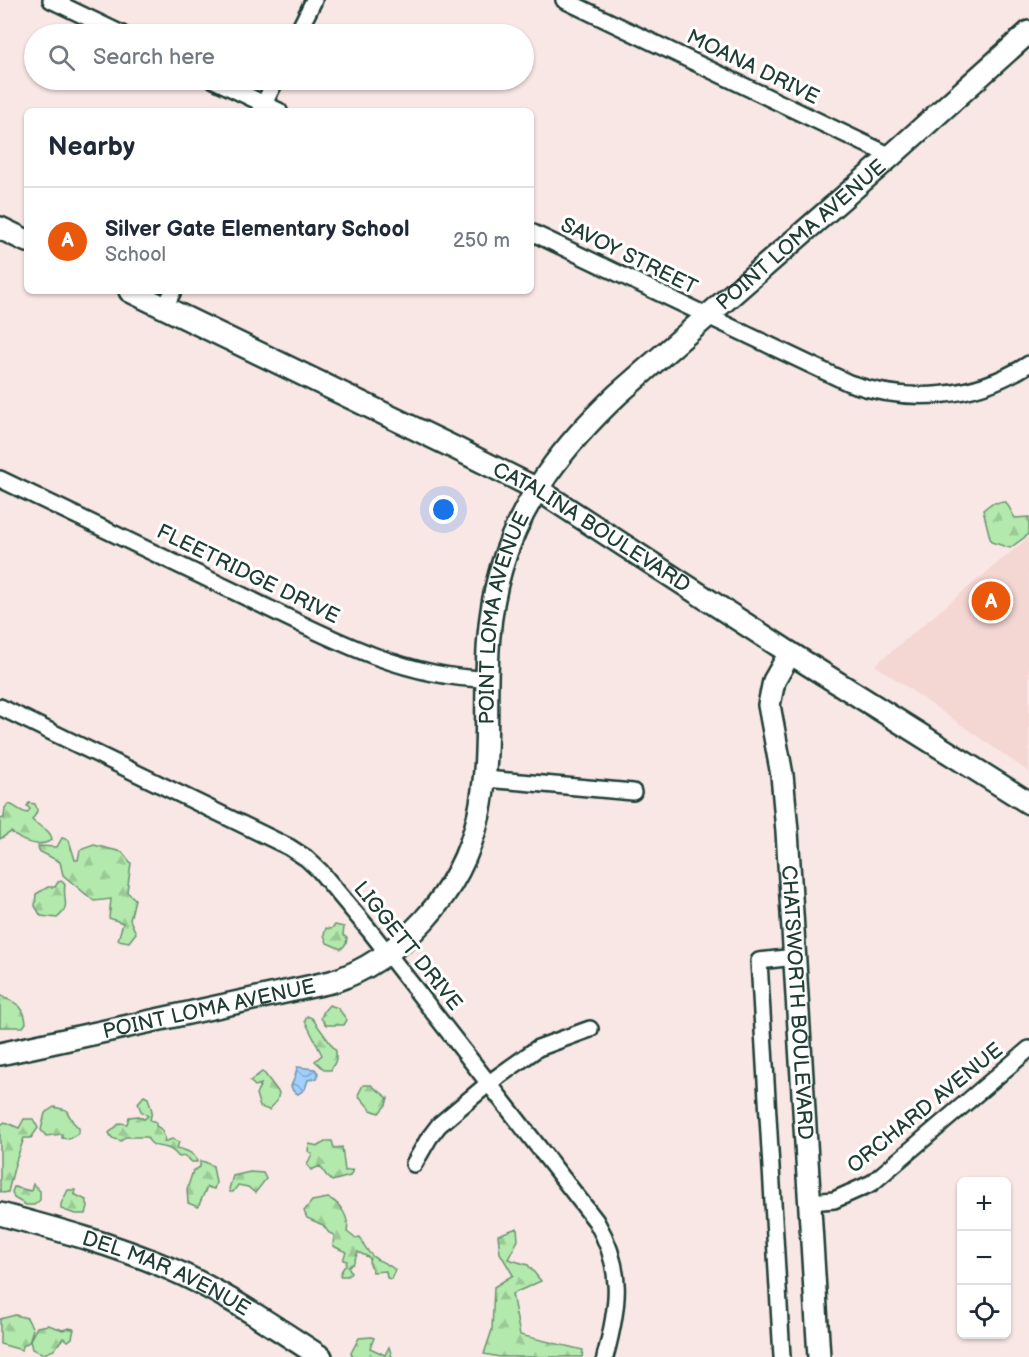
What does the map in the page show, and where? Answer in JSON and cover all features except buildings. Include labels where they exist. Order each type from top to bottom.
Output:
[{"type":"main road","name":"POINT LOMA AVENUE","points":[[0,1054],[319,985],[349,975],[388,952],[409,935],[428,916],[452,882],[474,835],[482,807],[486,779],[489,632],[501,570],[514,535],[537,489],[561,456],[600,411],[1029,32]]},
{"type":"main road","points":[[0,228],[24,240]]},
{"type":"main road","name":"CATALINA BOULEVARD","points":[[145,294],[169,299],[537,489],[790,653],[1029,803]]},
{"type":"main road","name":"CHATSWORTH BOULEVARD","points":[[790,653],[774,681],[769,705],[784,794],[819,1357]]},
{"type":"main road","name":"DEL MAR AVENUE","points":[[0,1214],[92,1239],[165,1266],[234,1302],[321,1357]]},
{"type":"street","points":[[51,0],[101,24]]},
{"type":"street","points":[[302,24],[314,0]]},
{"type":"street","name":"MOANA DRIVE","points":[[564,0],[891,156]]},
{"type":"street","points":[[232,90],[262,107],[271,90]]},
{"type":"street","name":"SAVOY STREET","points":[[534,233],[849,382],[887,393],[929,396],[954,394],[991,382],[1029,364]]},
{"type":"street","name":"FLEETRIDGE DRIVE","points":[[0,479],[333,639],[403,666],[467,679],[487,679]]},
{"type":"street","name":"LIGGETT DRIVE","points":[[0,707],[289,847],[320,871],[388,952],[596,1221],[608,1243],[615,1269],[617,1294],[614,1325],[605,1357]]},
{"type":"street","points":[[486,779],[633,792]]},
{"type":"street","points":[[782,1357],[759,961],[795,957]]},
{"type":"street","points":[[414,1164],[429,1138],[440,1125],[489,1083],[538,1048],[590,1029]]},
{"type":"street","name":"ORCHARD AVENUE","points":[[810,1202],[834,1200],[872,1183],[1029,1049]]},
{"type":"shaded area","points":[[1029,537],[1029,772],[875,665]]},
{"type":"green space","points":[[1006,502],[1015,518],[1029,517],[1029,534],[1010,548],[991,542],[983,510],[992,503]]},
{"type":"green space","points":[[29,803],[35,804],[37,809],[32,820],[47,831],[52,840],[36,844],[20,839],[11,832],[0,839],[0,819],[4,818],[8,804],[27,813],[30,809],[27,806]]},
{"type":"green space","points":[[62,838],[69,840],[75,860],[78,860],[80,850],[94,845],[122,852],[131,863],[127,892],[135,899],[130,920],[136,933],[129,942],[118,940],[123,923],[109,918],[111,899],[94,901],[63,875],[60,862],[39,851],[38,846],[57,847]]},
{"type":"green space","points":[[62,881],[65,885],[66,903],[62,914],[57,918],[41,916],[35,906],[36,894],[48,887],[55,887],[58,882]]},
{"type":"green space","points":[[335,925],[344,927],[343,935],[347,938],[346,944],[341,949],[327,943],[324,935],[326,928],[331,929]]},
{"type":"green space","points":[[0,995],[21,1008],[26,1023],[23,1027],[0,1027]]},
{"type":"green space","points":[[329,1005],[338,1008],[347,1020],[344,1025],[326,1025],[321,1018]]},
{"type":"green space","points":[[307,1016],[312,1018],[336,1051],[336,1060],[331,1070],[325,1070],[315,1061],[322,1055],[305,1021]]},
{"type":"green space","points":[[262,1072],[279,1093],[277,1101],[269,1110],[260,1107],[256,1094],[261,1084],[255,1086],[250,1081]]},
{"type":"green space","points":[[363,1085],[371,1085],[388,1098],[386,1105],[379,1113],[371,1110],[358,1095]]},
{"type":"green space","points":[[144,1096],[148,1098],[152,1111],[150,1120],[156,1122],[156,1126],[161,1129],[165,1138],[164,1142],[172,1139],[179,1142],[177,1148],[192,1154],[197,1162],[192,1162],[185,1156],[179,1157],[170,1149],[154,1145],[147,1137],[125,1137],[121,1141],[112,1138],[109,1133],[120,1123],[127,1124],[129,1117],[138,1116],[144,1119],[148,1116],[141,1111],[138,1103]]},
{"type":"green space","points":[[54,1107],[66,1110],[79,1128],[79,1133],[69,1139],[62,1138],[62,1134],[46,1136],[41,1130],[45,1113]]},
{"type":"green space","points":[[24,1119],[33,1119],[38,1128],[31,1138],[24,1138],[8,1192],[3,1193],[0,1191],[0,1125],[5,1122],[19,1128]]},
{"type":"green space","points":[[332,1141],[334,1148],[342,1147],[345,1171],[353,1170],[350,1176],[332,1181],[320,1166],[311,1170],[307,1165],[312,1154],[308,1151],[309,1144],[318,1146]]},
{"type":"green space","points":[[200,1161],[213,1166],[216,1183],[214,1189],[207,1187],[198,1207],[188,1203],[187,1189],[193,1171],[200,1167]]},
{"type":"green space","points":[[250,1172],[263,1173],[266,1179],[255,1193],[248,1187],[238,1185],[233,1192],[230,1192],[233,1176]]},
{"type":"green space","points":[[33,1184],[40,1191],[40,1200],[34,1205],[26,1205],[14,1198],[12,1192],[14,1187],[31,1191]]},
{"type":"green space","points":[[68,1190],[75,1190],[74,1194],[86,1200],[88,1206],[86,1214],[75,1214],[61,1209]]},
{"type":"green space","points":[[328,1198],[333,1200],[343,1212],[348,1227],[347,1232],[355,1238],[360,1237],[372,1256],[395,1270],[391,1279],[387,1278],[386,1271],[373,1272],[369,1262],[370,1258],[358,1252],[353,1264],[348,1266],[351,1272],[348,1276],[340,1276],[347,1261],[343,1260],[346,1252],[333,1246],[334,1235],[329,1233],[323,1225],[307,1218],[304,1211],[312,1201]]},
{"type":"green space","points":[[517,1228],[518,1240],[508,1259],[528,1265],[541,1281],[512,1294],[520,1335],[583,1350],[582,1357],[500,1357],[484,1354],[492,1330],[494,1287],[513,1275],[500,1253],[498,1235]]},
{"type":"green space","points":[[15,1315],[27,1318],[33,1329],[29,1342],[23,1346],[22,1350],[0,1344],[0,1319]]},
{"type":"green space","points":[[48,1325],[63,1330],[74,1329],[72,1338],[68,1341],[63,1338],[54,1350],[44,1354],[32,1349],[30,1340],[37,1327]]},
{"type":"green space","points":[[359,1338],[374,1338],[370,1348],[385,1355],[389,1347],[392,1357],[353,1357],[351,1353]]},
{"type":"water","points":[[297,1067],[315,1069],[318,1073],[317,1078],[308,1080],[305,1089],[298,1094],[291,1086]]},
{"type":"place","name":"Silver Gate Elementary School","points":[[991,601]]}]
